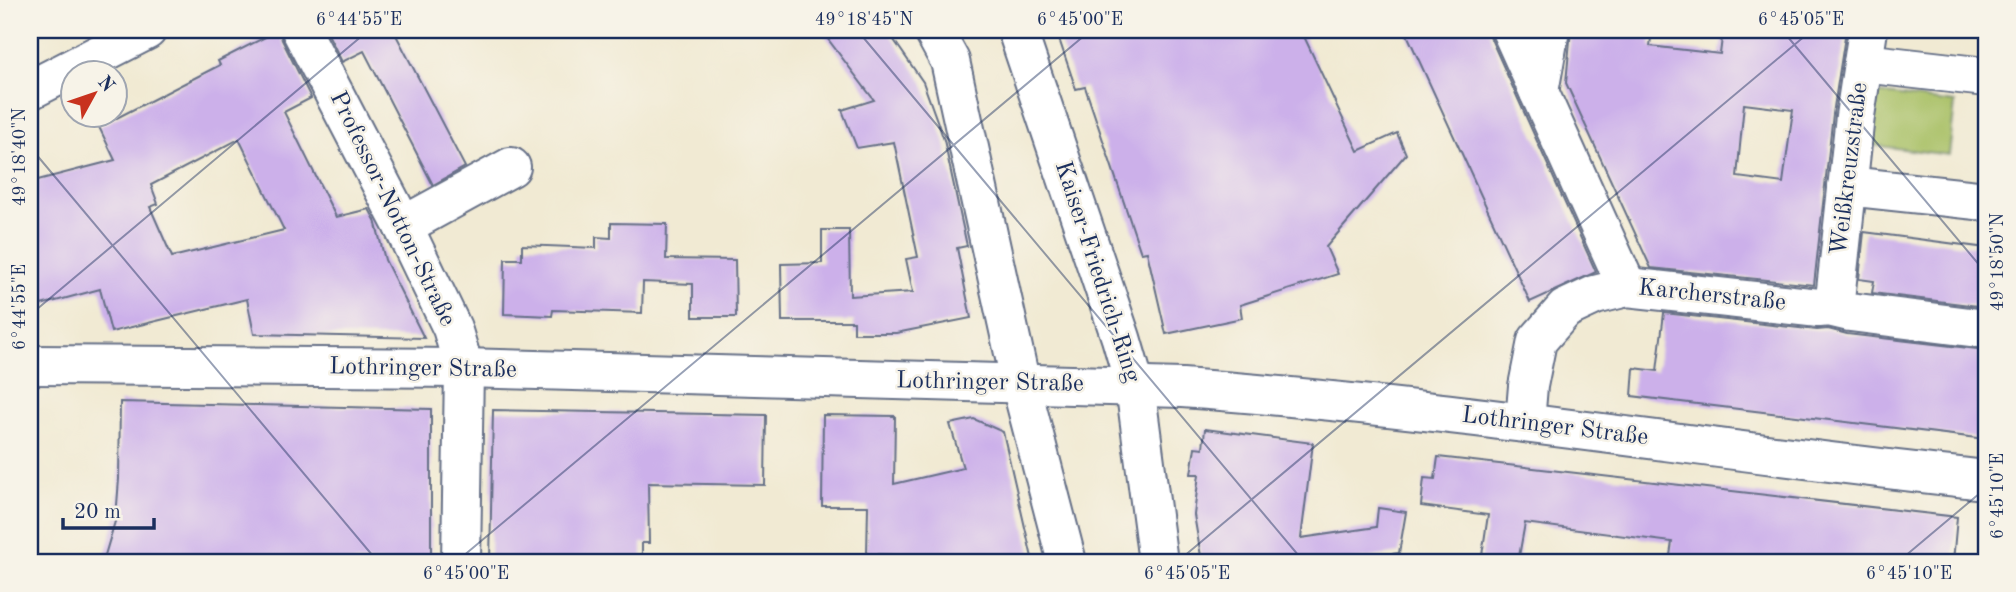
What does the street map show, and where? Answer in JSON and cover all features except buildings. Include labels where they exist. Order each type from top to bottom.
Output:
[{"type":"street","points":[[30,90],[147,30]]},
{"type":"street","name":"Professor-Notton-Straße","points":[[301,30],[403,226],[452,328],[464,368],[461,562]]},
{"type":"street","points":[[933,30],[950,61],[1021,385],[1066,562]]},
{"type":"street","name":"Kaiser-Friedrich-Ring","points":[[1017,30],[1135,386],[1158,562]]},
{"type":"street","points":[[1511,30],[1627,286]]},
{"type":"street","points":[[1539,92],[1550,30]]},
{"type":"street","points":[[1866,46],[1986,77]]},
{"type":"street","name":"Weißkreuzstraße","points":[[1829,307],[1835,299],[1866,46]]},
{"type":"street","points":[[403,226],[511,167]]},
{"type":"street","points":[[1847,186],[1986,201]]},
{"type":"street","name":"Karcherstraße","points":[[1525,422],[1528,386],[1537,341],[1565,309],[1595,295],[1627,286],[1829,307],[1850,312],[1986,328]]},
{"type":"street","name":"Lothringer Straße","points":[[30,365],[464,368],[1135,386],[1236,392],[1525,422],[1831,463],[1986,480]]},
{"type":"green space","points":[[1878,93],[1955,103],[1949,155],[1871,145]]}]
